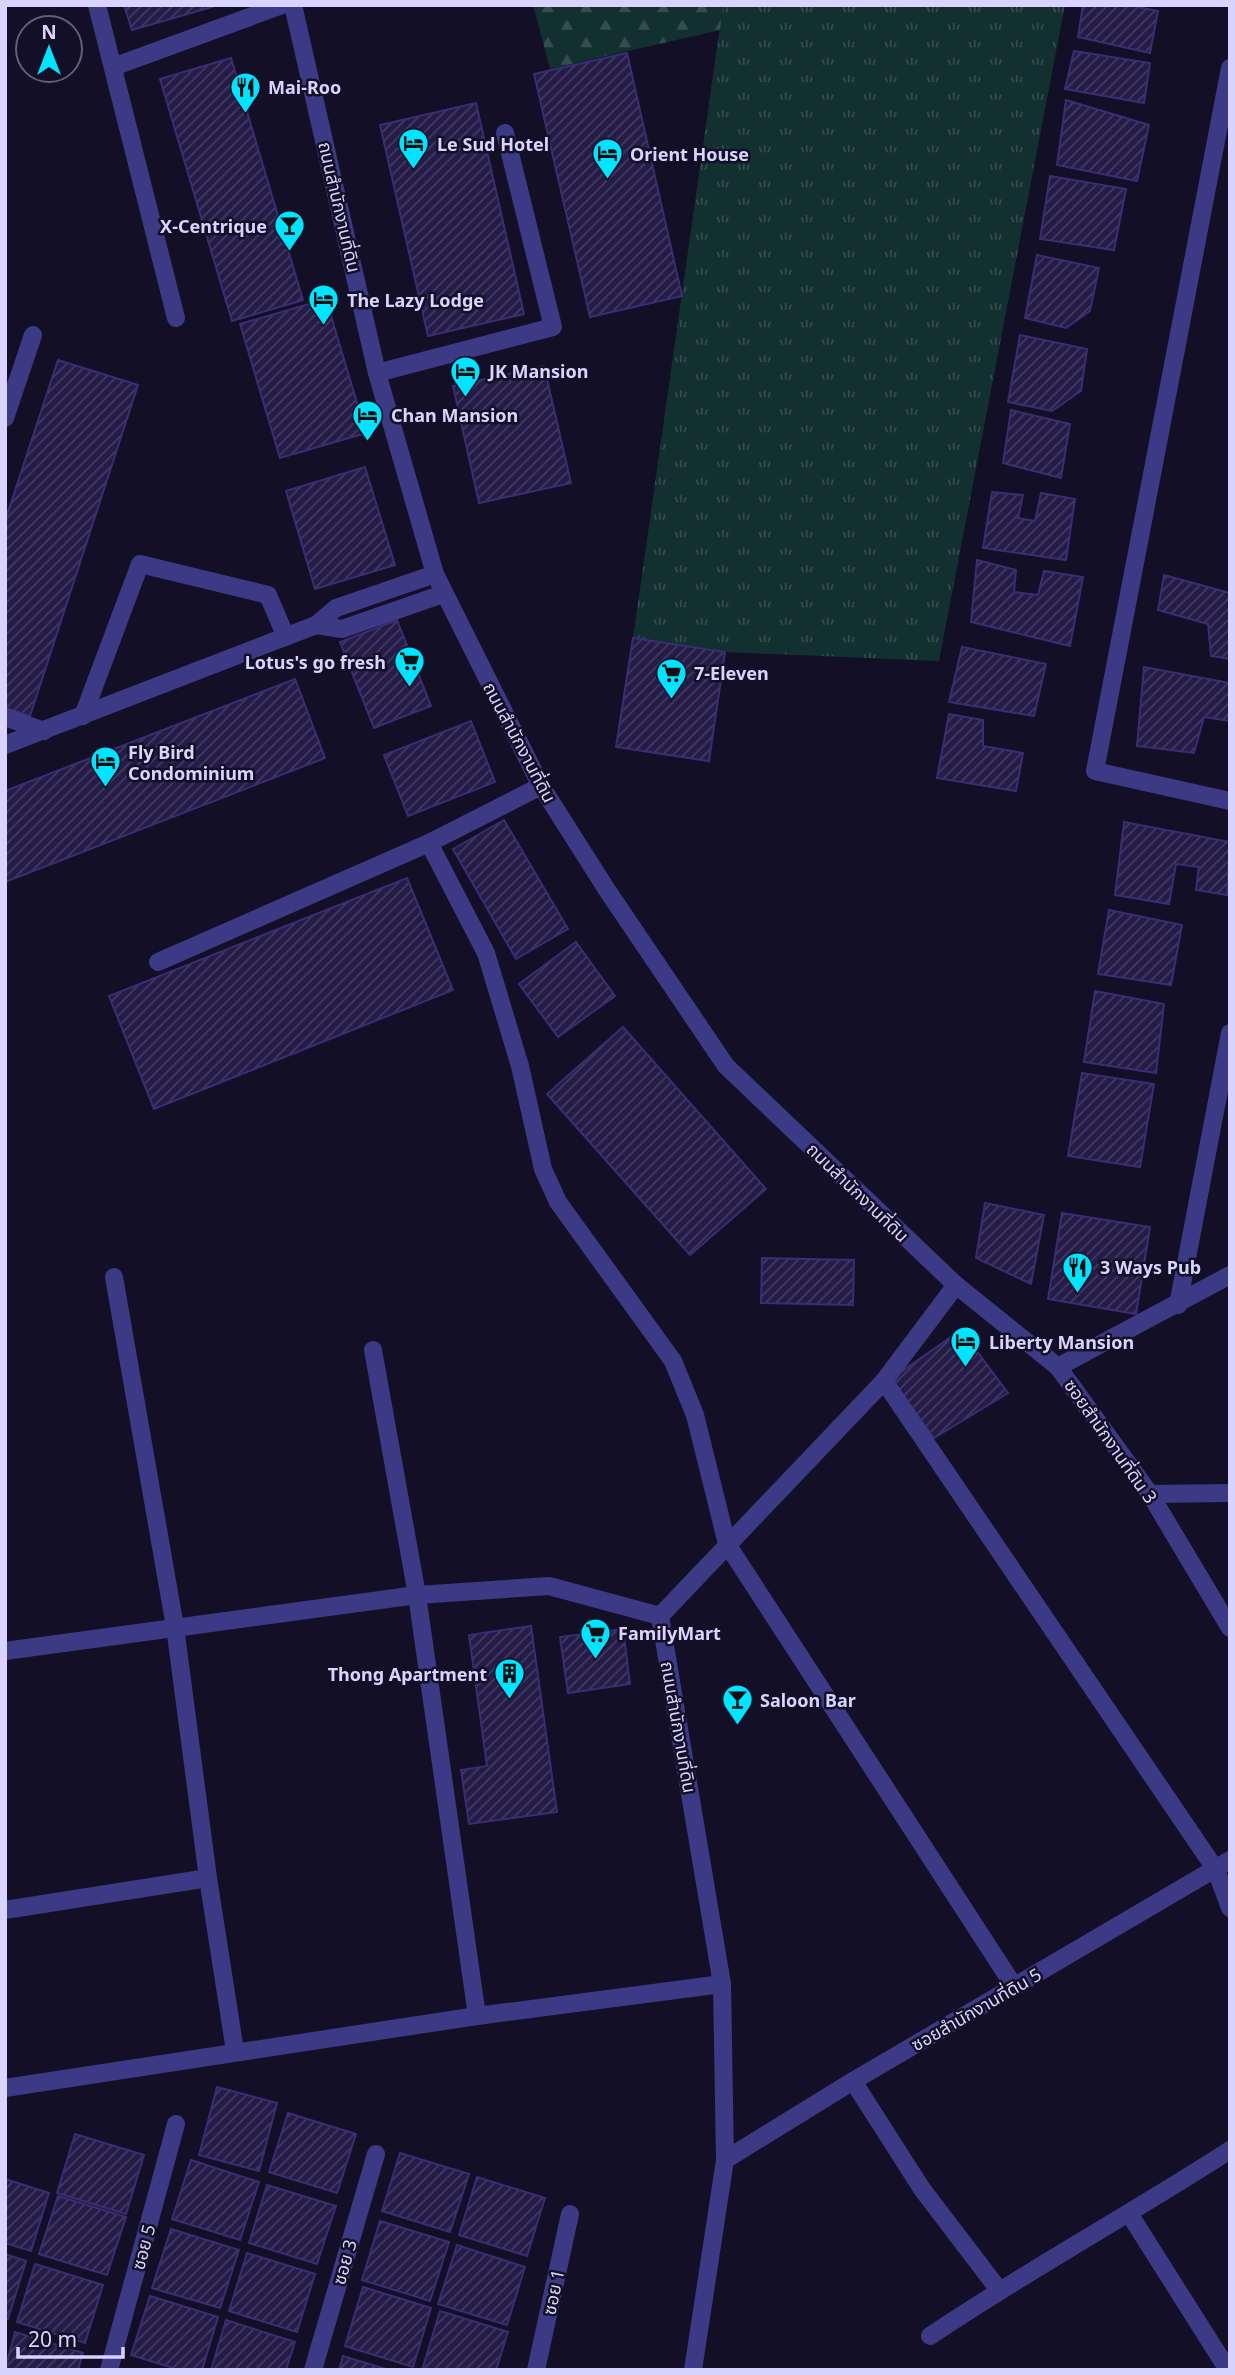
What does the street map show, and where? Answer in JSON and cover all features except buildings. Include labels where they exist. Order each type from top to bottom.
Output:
[{"type":"street","points":[[97,5],[176,318]]},
{"type":"street","points":[[113,66],[282,5]]},
{"type":"street","name":"ถนนสำนักงานที่ดิน","points":[[293,5],[377,373],[435,574],[541,786],[607,890],[726,1066],[956,1286]]},
{"type":"street","points":[[1230,68],[1096,771],[1230,800]]},
{"type":"street","points":[[377,373],[553,327],[505,133]]},
{"type":"street","points":[[5,418],[33,335]]},
{"type":"street","points":[[83,716],[140,564],[268,595],[286,637]]},
{"type":"street","points":[[5,745],[316,625],[336,608],[435,574]]},
{"type":"street","points":[[316,625],[342,629],[443,594]]},
{"type":"street","points":[[5,717],[44,731]]},
{"type":"street","points":[[158,962],[429,844],[541,786]]},
{"type":"street","points":[[429,844],[486,953],[520,1066],[543,1169],[558,1202],[673,1361],[685,1387],[695,1415],[727,1544],[1014,1986]]},
{"type":"street","points":[[1178,1305],[1230,1033]]},
{"type":"street","points":[[1058,1367],[1230,1275]]},
{"type":"street","points":[[114,1277],[175,1627],[208,1878],[235,2051]]},
{"type":"street","points":[[5,1651],[417,1595],[549,1586],[660,1616],[884,1381],[956,1286]]},
{"type":"street","name":"ซอยสำนักงานที่ดิน 3","points":[[956,1286],[1058,1367],[1150,1494],[1230,1628]]},
{"type":"street","points":[[373,1350],[417,1595],[477,2016]]},
{"type":"street","points":[[884,1381],[1223,1865],[1230,1908]]},
{"type":"street","points":[[1150,1494],[1230,1493]]},
{"type":"street","name":"ถนนสำนักงานที่ดิน","points":[[660,1616],[722,1984],[725,2160],[693,2370]]},
{"type":"street","name":"ซอยสำนักงานที่ดิน 5","points":[[725,2160],[853,2081],[1223,1865]]},
{"type":"street","points":[[5,1910],[208,1878]]},
{"type":"street","points":[[5,2088],[235,2051],[722,1984]]},
{"type":"street","points":[[853,2081],[922,2189],[999,2290]]},
{"type":"street","name":"ซอย 5","points":[[109,2370],[176,2123]]},
{"type":"street","points":[[930,2336],[999,2290],[1130,2215],[1230,2150]]},
{"type":"street","name":"ซอย 3","points":[[313,2370],[376,2154]]},
{"type":"street","name":"ซอย 1","points":[[536,2370],[569,2214]]},
{"type":"street","points":[[1130,2215],[1228,2370]]},
{"type":"green space","points":[[533,5],[723,5],[720,30],[550,69]]},
{"type":"green space","points":[[723,5],[1065,5],[939,661],[725,652],[633,638]]},
{"type":"place","name":"Mai-Roo","points":[[245,114]]},
{"type":"place","name":"Le Sud Hotel","points":[[414,171]]},
{"type":"place","name":"Orient House","points":[[607,181]]},
{"type":"place","name":"X-Centrique","points":[[290,253]]},
{"type":"place","name":"The Lazy Lodge","points":[[324,327]]},
{"type":"place","name":"JK Mansion","points":[[466,398]]},
{"type":"place","name":"Chan Mansion","points":[[368,442]]},
{"type":"place","name":"Lotus's go fresh","points":[[409,689]]},
{"type":"place","name":"7-Eleven","points":[[671,700]]},
{"type":"place","name":"Fly Bird Condominium","points":[[105,789]]},
{"type":"place","name":"3 Ways Pub","points":[[1077,1294]]},
{"type":"place","name":"Liberty Mansion","points":[[966,1369]]},
{"type":"place","name":"FamilyMart","points":[[595,1660]]},
{"type":"place","name":"Thong Apartment","points":[[510,1701]]},
{"type":"place","name":"Saloon Bar","points":[[737,1727]]}]
